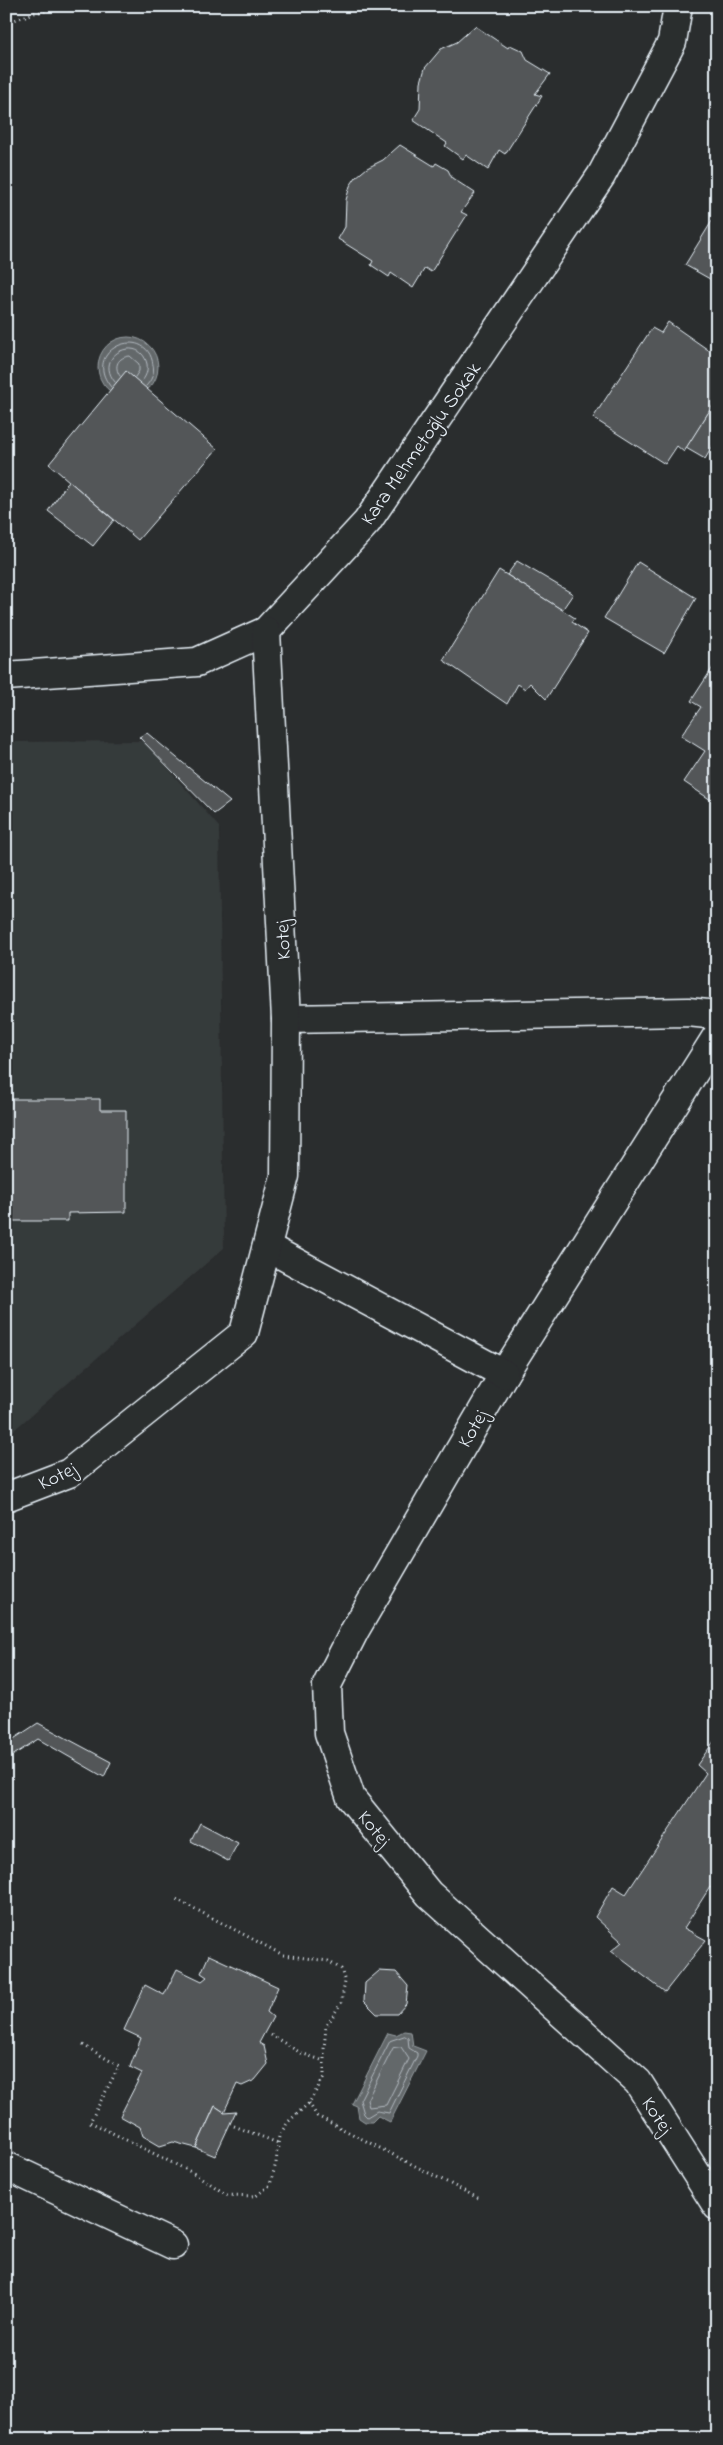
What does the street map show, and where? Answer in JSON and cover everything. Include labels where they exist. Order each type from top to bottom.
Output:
[{"type":"street","name":"Kara Mehmetoğlu Sokak","points":[[6,676],[197,662],[266,631],[367,522],[601,176],[672,42],[678,6]]},
{"type":"street","name":"Kotej","points":[[6,1496],[69,1474],[244,1333],[285,1176],[286,1019],[266,631]]},
{"type":"street","points":[[286,1019],[688,1012],[717,1015]]},
{"type":"street","name":"Kotej","points":[[717,1036],[504,1374],[355,1630],[327,1685],[330,1733],[351,1798],[429,1894],[638,2082],[717,2206]]},
{"type":"street","points":[[267,1247],[504,1374]]},
{"type":"street","points":[[6,2166],[173,2245]]},
{"type":"path","points":[[6,23],[34,13],[71,6]]},
{"type":"path","points":[[83,2045],[119,2066],[90,2122],[197,2176],[227,2195],[256,2196],[270,2185],[279,2136],[288,2122],[309,2103],[324,2077],[326,2027],[341,2003],[345,1982],[341,1969],[328,1961],[283,1954],[176,1899]]},
{"type":"path","points":[[271,2036],[301,2053],[324,2060]]},
{"type":"path","points":[[309,2103],[317,2116],[478,2198]]},
{"type":"path","points":[[234,2126],[278,2143]]},
{"type":"shaded area","points":[[144,741],[219,827],[224,1248],[6,1437],[6,742]]},
{"type":"water","points":[[122,337],[134,337],[145,342],[153,350],[158,361],[156,379],[145,392],[134,397],[122,397],[111,392],[103,384],[98,373],[98,361],[103,350],[111,342]]},
{"type":"water","points":[[404,2031],[411,2032],[413,2046],[426,2051],[390,2122],[378,2116],[372,2122],[365,2122],[359,2118],[357,2106],[352,2104],[388,2033],[396,2035]]},
{"type":"building","points":[[475,26],[508,48],[510,45],[523,51],[527,60],[550,74],[535,94],[542,96],[505,154],[499,150],[488,170],[466,155],[463,159],[445,146],[447,143],[413,120],[420,109],[421,82],[425,68],[441,49],[457,42]]},
{"type":"building","points":[[400,145],[434,166],[436,163],[448,170],[452,178],[475,193],[461,212],[467,215],[431,272],[425,268],[413,288],[391,273],[389,277],[371,265],[373,261],[338,239],[345,227],[346,200],[350,186],[356,177],[367,168],[383,160]]},
{"type":"building","points":[[712,221],[717,224],[717,283],[685,265]]},
{"type":"building","points":[[668,322],[717,356],[717,399],[684,452],[677,446],[665,464],[593,418],[652,328],[661,333]]},
{"type":"building","points":[[126,371],[217,449],[138,540],[49,464]]},
{"type":"building","points":[[717,399],[717,439],[705,459],[686,448]]},
{"type":"building","points":[[69,481],[114,520],[93,546],[48,511]]},
{"type":"building","points":[[517,561],[573,594],[562,610],[507,575]]},
{"type":"building","points":[[638,562],[696,598],[664,653],[604,618]]},
{"type":"building","points":[[499,570],[575,618],[572,622],[588,633],[546,699],[530,683],[525,689],[518,684],[507,704],[443,660]]},
{"type":"building","points":[[717,661],[717,804],[684,782],[705,751],[681,736],[701,707],[691,701]]},
{"type":"building","points":[[147,733],[230,802],[214,814],[139,737]]},
{"type":"building","points":[[6,1099],[100,1099],[100,1110],[126,1110],[126,1212],[68,1213],[68,1221],[6,1221]]},
{"type":"building","points":[[38,1723],[111,1762],[104,1777],[38,1739],[6,1760],[6,1744]]},
{"type":"building","points":[[717,1737],[717,1891],[710,1887],[684,1928],[706,1940],[665,1992],[611,1951],[622,1942],[595,1917],[613,1886],[626,1894],[706,1773],[697,1765]]},
{"type":"building","points":[[200,1823],[238,1843],[228,1861],[191,1841]]},
{"type":"building","points":[[209,1955],[278,1987],[267,2012],[273,2017],[259,2043],[264,2046],[268,2064],[255,2080],[242,2086],[237,2084],[224,2112],[215,2106],[196,2148],[173,2142],[160,2146],[143,2136],[140,2127],[120,2116],[142,2073],[130,2067],[141,2038],[124,2030],[145,1985],[164,1995],[177,1969],[202,1981],[207,1977],[201,1973]]},
{"type":"building","points":[[379,1971],[396,1972],[408,1986],[406,2004],[397,2014],[377,2014],[364,2001],[365,1983]]},
{"type":"building","points":[[215,2106],[224,2112],[236,2111],[215,2156],[196,2148]]}]
